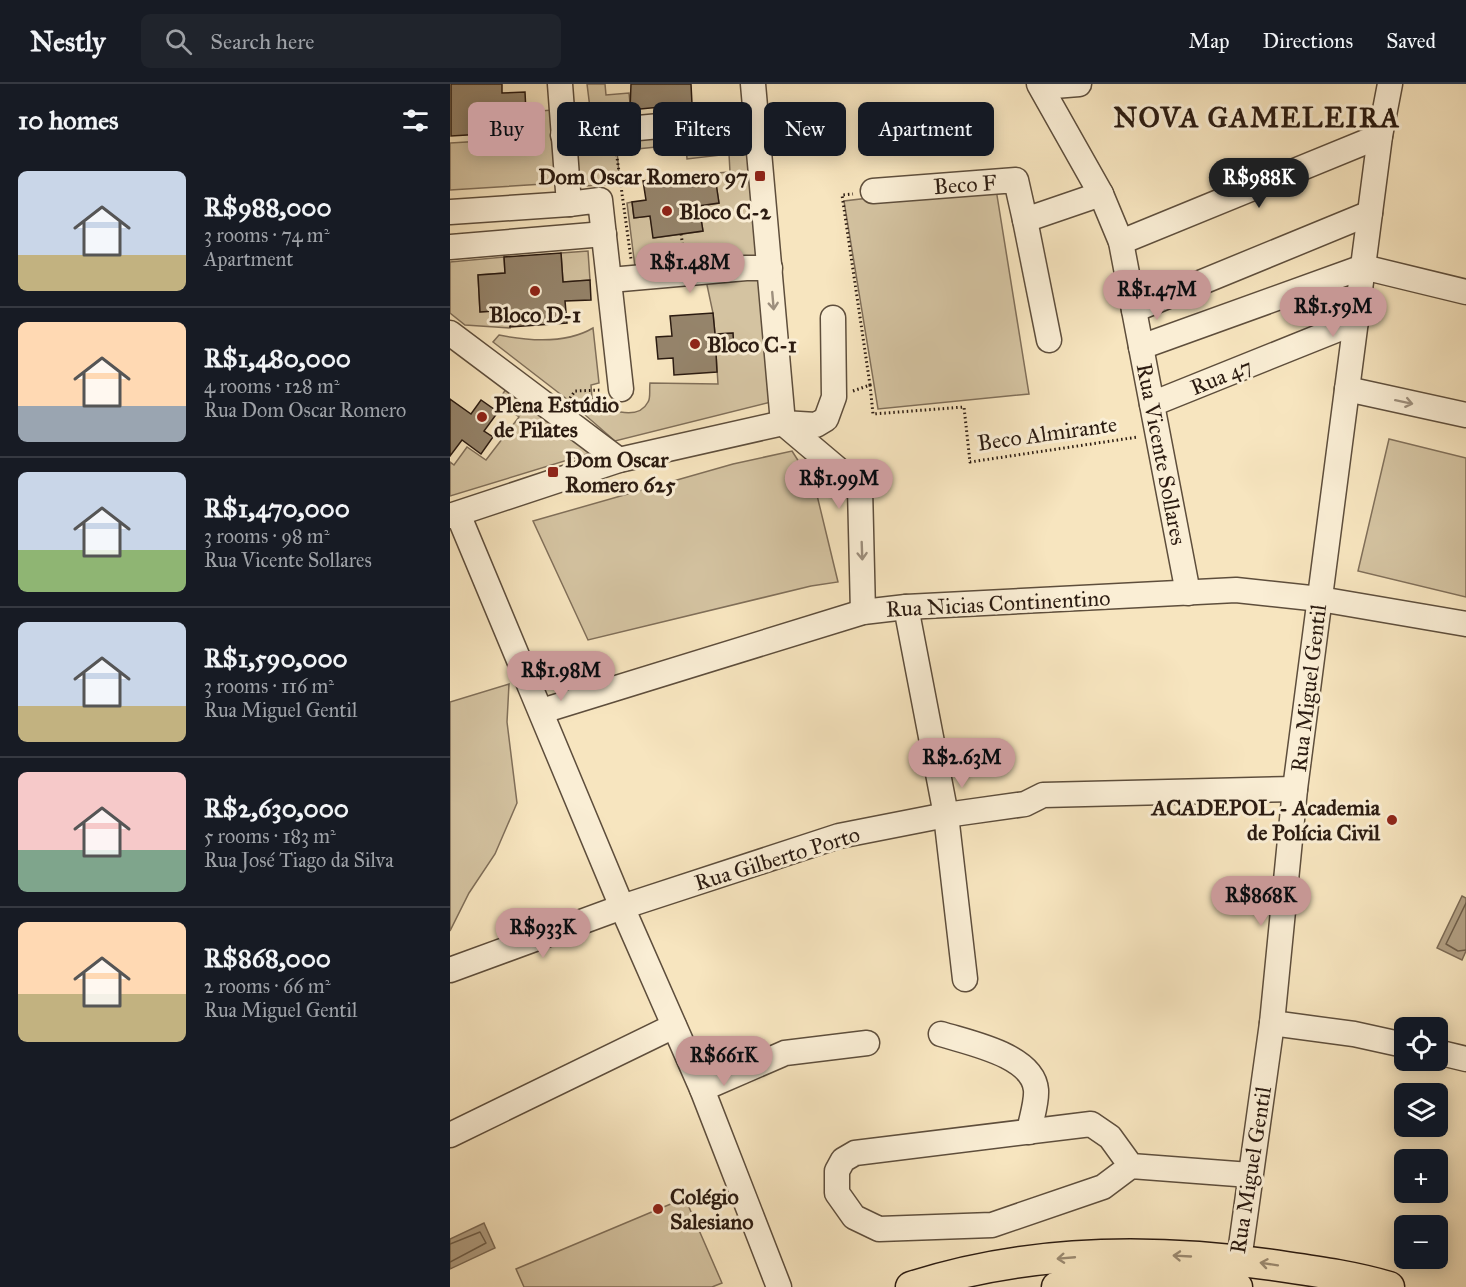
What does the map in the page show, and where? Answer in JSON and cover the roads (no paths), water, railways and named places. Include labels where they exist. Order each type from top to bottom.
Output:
[{"type":"main road","points":[[911,1287],[999,1265],[1124,1253],[1231,1277]]},
{"type":"main road","points":[[1057,1287],[1118,1280],[1231,1277],[1361,1278],[1389,1287]]},
{"type":"street","points":[[560,84],[561,102]]},
{"type":"street","points":[[753,84],[783,423],[860,488],[863,612]]},
{"type":"street","points":[[1041,86],[1078,84]]},
{"type":"street","name":"Rua Miguel Gentil","points":[[1231,1277],[1250,1174],[1272,1023],[1295,789],[1380,136],[1390,84]]},
{"type":"street","name":"Rua Vicente Sollares","points":[[1041,86],[1101,194],[1121,242],[1188,593]]},
{"type":"street","points":[[641,128],[756,117]]},
{"type":"street","points":[[1121,242],[1380,136]]},
{"type":"street","points":[[565,156],[568,204]]},
{"type":"street","name":"Beco F","points":[[873,191],[1016,180],[1049,340]]},
{"type":"street","points":[[1025,220],[1101,194]]},
{"type":"street","points":[[450,212],[600,200],[621,389]]},
{"type":"street","points":[[1134,310],[1370,213]]},
{"type":"street","points":[[450,247],[604,234]]},
{"type":"street","points":[[1141,347],[1363,267],[1461,293]]},
{"type":"street","points":[[610,280],[770,268]]},
{"type":"street","points":[[778,1287],[702,1089],[622,908],[542,711],[454,515],[619,460],[783,423],[816,424],[826,419],[834,397],[833,318]]},
{"type":"street","name":"Rua 47","points":[[1152,404],[1356,322]]},
{"type":"street","points":[[450,333],[619,460]]},
{"type":"street","points":[[1347,389],[1466,415]]},
{"type":"street","name":"Rua Nicias Continentino","points":[[542,711],[863,612],[906,607],[1236,590],[1320,599],[1466,624]]},
{"type":"street","points":[[906,607],[946,815],[965,979]]},
{"type":"street","name":"Rua Gilberto Porto","points":[[450,970],[622,908],[839,836],[946,815],[1025,804],[1043,795],[1295,789]]},
{"type":"street","points":[[1272,1023],[1354,1034],[1394,1043]]},
{"type":"street","points":[[450,1135],[674,1026]]},
{"type":"street","points":[[941,1034],[1006,1055],[1029,1072],[1036,1090],[1029,1132]]},
{"type":"street","points":[[702,1089],[785,1053],[867,1044]]},
{"type":"street","points":[[1448,1055],[1466,1059]]},
{"type":"street","points":[[1131,1166],[1110,1137],[1091,1124],[855,1154],[843,1160],[837,1170],[837,1193],[854,1217],[879,1229],[992,1225],[1103,1186],[1131,1166],[1250,1174]]},
{"type":"water","points":[[1462,896],[1466,898],[1466,951],[1462,960],[1437,948]]},
{"type":"water","points":[[484,1223],[495,1248],[450,1269],[450,1239]]},
{"type":"place","name":"Dom Oscar Romero 97","points":[[760,176]]},
{"type":"place","name":"Bloco C-2","points":[[667,211]]},
{"type":"place","name":"Bloco D-1","points":[[535,291]]},
{"type":"place","name":"Bloco C-1","points":[[695,344]]},
{"type":"place","name":"Plena Estúdio de Pilates","points":[[482,417]]},
{"type":"place","name":"Dom Oscar Romero 625","points":[[553,472]]},
{"type":"place","name":"ACADEPOL - Academia de Polícia Civil","points":[[1392,820]]},
{"type":"place","name":"Colégio Salesiano","points":[[658,1209]]},
{"type":"district","name":"NOVA GAMELEIRA","points":[[1257,117]]}]
